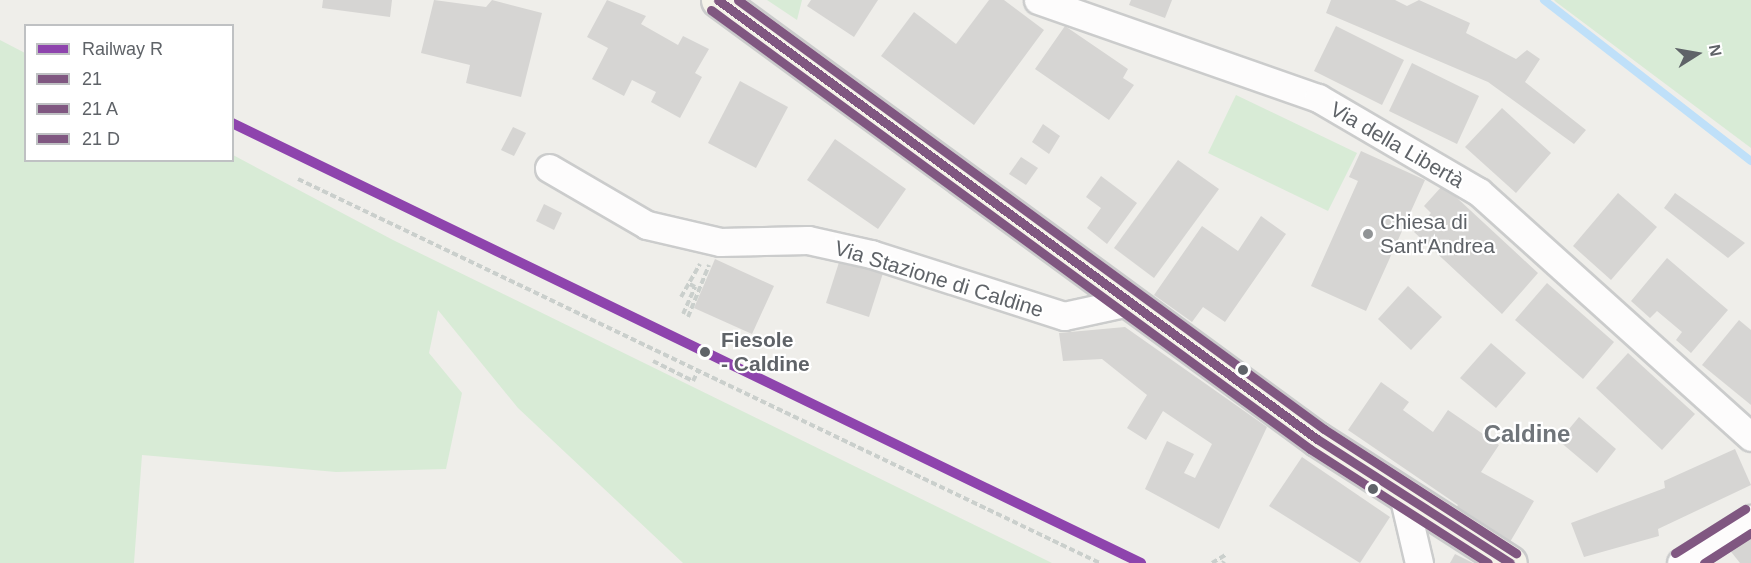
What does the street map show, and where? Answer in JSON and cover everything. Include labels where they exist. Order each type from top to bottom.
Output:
[{"type":"main road","points":[[718,0],[1128,302],[1404,499],[1510,563]]},
{"type":"street","name":"Via della Libertà","points":[[1038,0],[1318,98],[1479,192],[1751,437]]},
{"type":"street","name":"Via Stazione di Caldine","points":[[549,168],[647,225],[688,235],[720,242],[808,240],[840,247],[1064,316],[1128,302]]},
{"type":"street","points":[[1404,499],[1419,563]]},
{"type":"street","points":[[1681,563],[1751,519]]},
{"type":"path","points":[[298,179],[1100,563]]},
{"type":"path","points":[[688,283],[695,287],[685,316],[712,256]]},
{"type":"path","points":[[681,297],[696,267]]},
{"type":"path","points":[[653,361],[693,381],[698,371]]},
{"type":"path","points":[[1212,563],[1227,554]]},
{"type":"green space","points":[[767,0],[802,0],[797,20]]},
{"type":"green space","points":[[1554,0],[1751,0],[1751,148],[1556,2]]},
{"type":"green space","points":[[0,40],[24,52],[24,162],[234,162],[234,156],[393,240],[1052,563],[683,563],[518,408],[438,310],[429,353],[462,393],[446,469],[336,472],[142,455],[134,563],[0,563]]},
{"type":"green space","points":[[1236,95],[1357,153],[1328,211],[1208,153]]},
{"type":"building","points":[[323,0],[392,0],[390,17],[322,8]]},
{"type":"building","points":[[434,0],[486,7],[492,0],[542,13],[521,97],[466,83],[470,65],[421,53]]},
{"type":"building","points":[[607,0],[646,16],[641,24],[678,45],[683,36],[709,49],[695,73],[702,77],[680,118],[651,102],[656,92],[632,80],[624,96],[592,79],[608,48],[587,37]]},
{"type":"building","points":[[811,0],[878,0],[854,37],[807,6]]},
{"type":"building","points":[[989,0],[1004,0],[1044,30],[974,125],[881,56],[914,12],[956,44]]},
{"type":"building","points":[[1131,0],[1172,0],[1165,18],[1129,5]]},
{"type":"building","points":[[1331,0],[1395,0],[1407,6],[1419,0],[1470,23],[1466,33],[1516,59],[1527,50],[1540,59],[1525,82],[1586,130],[1574,144],[1488,82],[1326,13]]},
{"type":"building","points":[[1065,26],[1128,69],[1123,78],[1134,85],[1109,120],[1035,69]]},
{"type":"building","points":[[1336,26],[1404,60],[1382,105],[1314,71]]},
{"type":"building","points":[[1412,63],[1479,96],[1457,144],[1389,111]]},
{"type":"building","points":[[740,81],[788,107],[756,168],[708,143]]},
{"type":"building","points":[[1502,108],[1551,153],[1516,193],[1465,147]]},
{"type":"building","points":[[1043,124],[1060,136],[1049,154],[1032,142]]},
{"type":"building","points":[[513,127],[526,133],[514,156],[501,150]]},
{"type":"building","points":[[835,139],[906,189],[878,229],[807,180]]},
{"type":"building","name":"Chiesa di Sant'Andrea","points":[[1361,151],[1425,180],[1366,311],[1311,286],[1358,181],[1349,177]]},
{"type":"building","points":[[1021,157],[1038,168],[1026,185],[1009,174]]},
{"type":"building","points":[[1178,160],[1219,189],[1154,278],[1114,248]]},
{"type":"building","points":[[1101,176],[1137,203],[1107,244],[1087,228],[1101,208],[1086,197]]},
{"type":"building","points":[[1443,185],[1538,273],[1502,314],[1414,232],[1431,213],[1424,206]]},
{"type":"building","points":[[1618,193],[1657,227],[1611,280],[1573,246]]},
{"type":"building","points":[[1675,193],[1745,243],[1728,258],[1664,208]]},
{"type":"building","points":[[544,204],[562,213],[554,230],[536,221]]},
{"type":"building","points":[[1261,216],[1286,234],[1225,322],[1203,307],[1192,322],[1154,295],[1202,226],[1238,251]]},
{"type":"building","points":[[841,256],[884,270],[869,317],[826,303]]},
{"type":"building","points":[[1667,258],[1728,310],[1691,353],[1676,340],[1682,332],[1657,311],[1650,318],[1631,301]]},
{"type":"building","points":[[715,259],[774,286],[752,334],[694,308]]},
{"type":"building","points":[[1547,283],[1614,342],[1583,379],[1515,320]]},
{"type":"building","points":[[1408,286],[1442,317],[1411,350],[1378,319]]},
{"type":"building","points":[[1739,320],[1751,330],[1751,405],[1702,365]]},
{"type":"building","points":[[1125,327],[1267,427],[1219,529],[1145,489],[1167,441],[1194,454],[1184,473],[1195,478],[1212,444],[1163,411],[1146,440],[1127,428],[1147,395],[1102,359],[1063,361],[1059,333]]},
{"type":"building","points":[[1491,343],[1526,373],[1496,408],[1460,378]]},
{"type":"building","points":[[1628,353],[1695,414],[1662,450],[1596,388]]},
{"type":"building","points":[[1381,382],[1409,402],[1403,410],[1433,432],[1448,410],[1499,445],[1481,472],[1534,501],[1510,542],[1454,510],[1458,505],[1348,430]]},
{"type":"building","points":[[1579,417],[1616,449],[1597,473],[1559,441]]},
{"type":"building","points":[[1735,449],[1751,485],[1658,529],[1659,536],[1584,557],[1571,523],[1665,488],[1664,481]]},
{"type":"building","points":[[1302,457],[1390,517],[1360,563],[1269,506]]},
{"type":"building","points":[[1751,533],[1751,563],[1740,563],[1728,548]]},
{"type":"building","points":[[1455,554],[1473,563],[1450,563]]},
{"type":"waterway","points":[[1544,0],[1751,161]]},
{"type":"rail line","name":"R","points":[[234,124],[1141,563]]},
{"type":"transit line","name":"21","points":[[718,0],[1317,439],[1510,563]]},
{"type":"transit line","points":[[738,0],[1324,429],[1516,553]]},
{"type":"transit line","points":[[711,10],[1310,449],[1488,563]]},
{"type":"transit line","points":[[1675,553],[1745,509]]},
{"type":"transit line","points":[[1704,563],[1751,533]]},
{"type":"place","name":"Chiesa di Sant'Andrea","points":[[1368,234]]},
{"type":"place","name":"Fiesole - Caldine","points":[[705,352]]},
{"type":"district","name":"Caldine","points":[[1527,434]]}]
